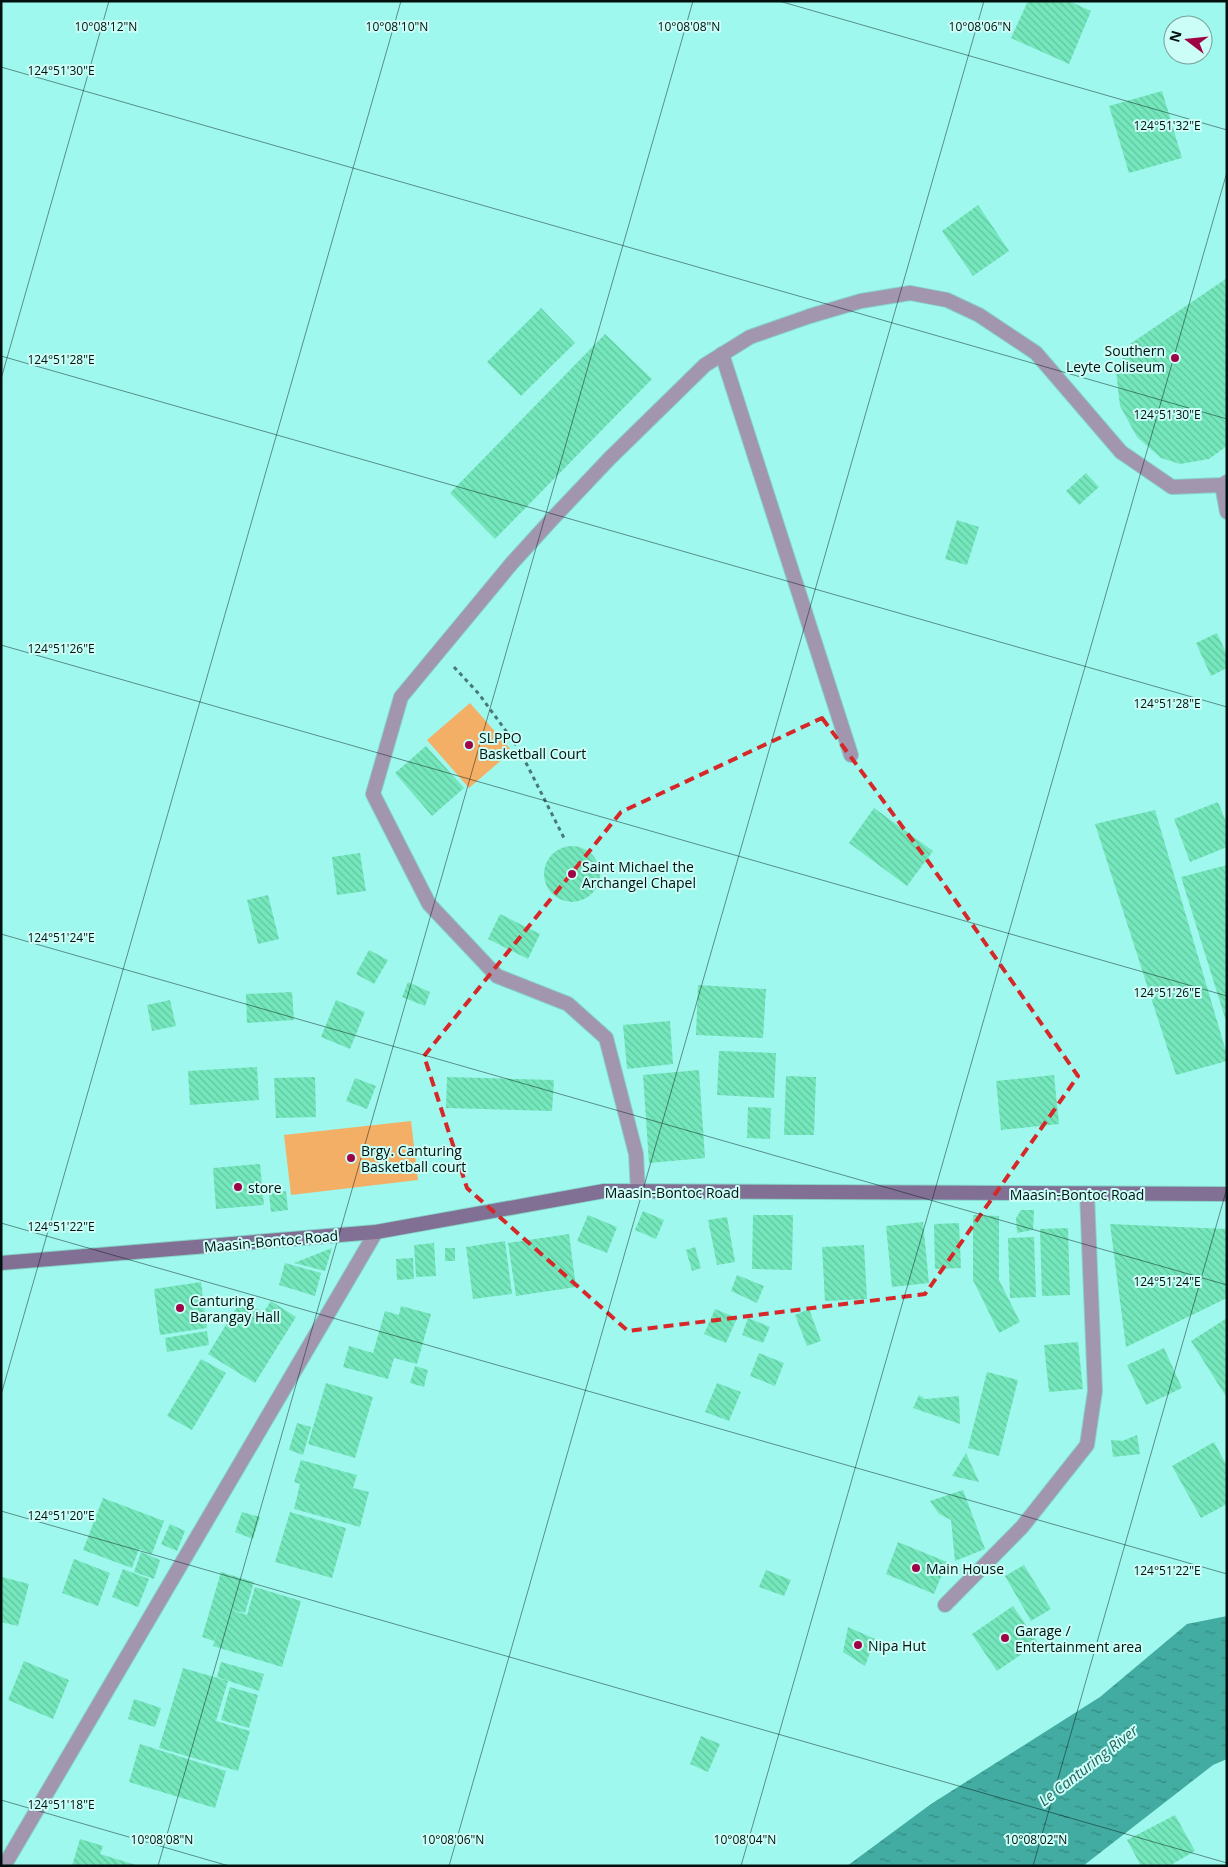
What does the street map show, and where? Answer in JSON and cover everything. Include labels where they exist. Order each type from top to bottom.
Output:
[{"type":"main road","name":"Maasin-Bontoc Road","points":[[1,1263],[376,1232],[604,1191],[1227,1194]]},
{"type":"street","points":[[638,1192],[636,1154],[606,1038],[568,1004],[497,976],[429,904],[373,794],[401,697],[512,563],[603,465],[705,365],[750,337],[861,301],[910,293],[947,300],[979,315],[1036,353],[1121,452],[1172,487],[1224,483],[1227,512]]},
{"type":"street","points":[[722,354],[852,755]]},
{"type":"street","points":[[945,1605],[1022,1527],[1087,1445],[1095,1391],[1087,1194]]},
{"type":"street","points":[[4,1866],[376,1232]]},
{"type":"path","points":[[440,651],[479,694],[519,749],[564,838]]},
{"type":"highlighted area","points":[[822,718],[930,864],[1078,1076],[925,1294],[628,1331],[467,1188],[424,1056],[621,812]]},
{"type":"shaded area","name":"SLPPO Basketball Court","points":[[470,703],[512,751],[469,788],[427,740]]},
{"type":"shaded area","name":"Brgy. Canturing Basketball court","points":[[411,1121],[418,1180],[291,1195],[284,1135]]},
{"type":"water","name":"Le Canturing River","points":[[1227,1616],[1227,1759],[1213,1765],[1083,1866],[847,1866],[931,1804],[1100,1697],[1187,1624]]},
{"type":"building","points":[[1028,1],[1069,1],[1091,11],[1069,64],[1011,38]]},
{"type":"building","points":[[1162,91],[1182,158],[1129,173],[1109,106]]},
{"type":"building","points":[[978,205],[1009,251],[973,276],[942,231]]},
{"type":"building","name":"Southern Leyte Coliseum","points":[[1227,278],[1227,446],[1209,459],[1180,464],[1161,458],[1137,437],[1120,406],[1116,371],[1130,344]]},
{"type":"building","points":[[541,308],[575,343],[521,396],[487,362]]},
{"type":"building","points":[[605,334],[652,379],[495,539],[450,493]]},
{"type":"building","points":[[1086,473],[1099,487],[1079,505],[1066,491]]},
{"type":"building","points":[[957,520],[979,527],[967,565],[945,559]]},
{"type":"building","points":[[1217,633],[1227,655],[1227,668],[1211,676],[1196,643]]},
{"type":"building","points":[[426,746],[464,788],[432,816],[395,773]]},
{"type":"building","points":[[1218,802],[1227,824],[1227,847],[1190,862],[1174,819]]},
{"type":"building","points":[[874,808],[933,851],[907,886],[849,843]]},
{"type":"building","points":[[1155,810],[1227,1055],[1227,1061],[1176,1075],[1095,824]]},
{"type":"building","name":"Saint Michael the Archangel Chapel","points":[[572,846],[583,848],[592,854],[598,863],[600,874],[598,885],[592,894],[583,900],[572,902],[561,900],[552,894],[546,885],[544,874],[546,863],[552,854],[561,848]]},
{"type":"building","points":[[360,853],[366,891],[337,895],[332,857]]},
{"type":"building","points":[[1227,865],[1227,1021],[1226,1021],[1181,877]]},
{"type":"building","points":[[268,895],[279,939],[258,944],[247,900]]},
{"type":"building","points":[[500,914],[540,934],[528,959],[488,939]]},
{"type":"building","points":[[369,950],[388,960],[374,984],[356,974]]},
{"type":"building","points":[[408,982],[430,992],[425,1006],[402,997]]},
{"type":"building","points":[[698,985],[766,989],[763,1038],[696,1035]]},
{"type":"building","points":[[292,992],[294,1020],[247,1023],[246,994]]},
{"type":"building","points":[[170,1000],[176,1026],[152,1031],[147,1005]]},
{"type":"building","points":[[336,1000],[365,1012],[350,1049],[321,1037]]},
{"type":"building","points":[[670,1021],[673,1064],[627,1069],[623,1025]]},
{"type":"building","points":[[719,1051],[776,1053],[774,1098],[717,1095]]},
{"type":"building","points":[[257,1067],[259,1100],[190,1105],[188,1071]]},
{"type":"building","points":[[699,1070],[705,1158],[649,1163],[643,1075]]},
{"type":"building","points":[[1054,1075],[1059,1124],[1001,1130],[996,1081]]},
{"type":"building","points":[[786,1076],[816,1077],[814,1135],[784,1135]]},
{"type":"building","points":[[315,1077],[316,1117],[276,1118],[274,1078]]},
{"type":"building","points":[[447,1077],[554,1080],[552,1111],[446,1108]]},
{"type":"building","points":[[355,1078],[376,1086],[367,1109],[346,1101]]},
{"type":"building","points":[[748,1107],[771,1108],[770,1139],[747,1138]]},
{"type":"building","name":"store","points":[[260,1164],[264,1205],[216,1209],[213,1168]]},
{"type":"building","points":[[286,1191],[288,1210],[271,1212],[269,1194]]},
{"type":"building","points":[[1021,1210],[1034,1210],[1033,1230],[1017,1233],[1016,1218]]},
{"type":"building","points":[[643,1211],[664,1220],[656,1239],[635,1230]]},
{"type":"building","points":[[588,1215],[617,1227],[607,1253],[577,1241]]},
{"type":"building","points":[[753,1215],[793,1215],[792,1270],[752,1269]]},
{"type":"building","points":[[973,1215],[999,1216],[999,1280],[1020,1322],[999,1333],[973,1280]]},
{"type":"building","points":[[727,1217],[735,1262],[717,1265],[708,1220]]},
{"type":"building","points":[[923,1222],[929,1283],[892,1287],[886,1226]]},
{"type":"building","points":[[959,1223],[961,1268],[935,1269],[934,1224]]},
{"type":"building","points":[[1110,1224],[1227,1229],[1227,1298],[1126,1347]]},
{"type":"building","points":[[1068,1228],[1070,1295],[1042,1296],[1040,1229]]},
{"type":"building","points":[[569,1234],[576,1287],[516,1296],[508,1243]]},
{"type":"building","points":[[1034,1237],[1036,1297],[1010,1298],[1008,1238]]},
{"type":"building","points":[[505,1241],[512,1294],[473,1299],[466,1247]]},
{"type":"building","points":[[434,1243],[436,1276],[416,1277],[414,1245]]},
{"type":"building","points":[[864,1245],[867,1299],[825,1301],[822,1247]]},
{"type":"building","points":[[695,1247],[701,1268],[692,1271],[686,1250]]},
{"type":"building","points":[[332,1248],[325,1271],[294,1263]]},
{"type":"building","points":[[445,1248],[455,1248],[455,1261],[445,1261]]},
{"type":"building","points":[[413,1258],[414,1279],[397,1280],[396,1259]]},
{"type":"building","points":[[285,1263],[321,1273],[315,1296],[279,1285]]},
{"type":"building","points":[[737,1275],[764,1286],[757,1303],[731,1291]]},
{"type":"building","name":"Canturing Barangay Hall","points":[[201,1282],[207,1328],[160,1335],[154,1289]]},
{"type":"building","points":[[242,1299],[263,1313],[271,1301],[296,1317],[255,1383],[208,1354]]},
{"type":"building","points":[[401,1306],[431,1314],[417,1364],[394,1358],[388,1379],[343,1367],[349,1346],[373,1353],[385,1311],[399,1315]]},
{"type":"building","points":[[715,1309],[737,1318],[726,1343],[704,1334]]},
{"type":"building","points":[[809,1309],[821,1341],[807,1346],[795,1315]]},
{"type":"building","points":[[748,1318],[770,1327],[763,1343],[742,1335]]},
{"type":"building","points":[[1227,1318],[1227,1398],[1191,1341]]},
{"type":"building","points":[[207,1331],[209,1345],[167,1352],[165,1338]]},
{"type":"building","points":[[1078,1342],[1083,1389],[1049,1392],[1044,1345]]},
{"type":"building","points":[[1164,1348],[1182,1388],[1146,1405],[1127,1365]]},
{"type":"building","points":[[759,1353],[784,1363],[775,1386],[750,1376]]},
{"type":"building","points":[[201,1359],[226,1373],[192,1430],[167,1416]]},
{"type":"building","points":[[415,1366],[428,1370],[424,1387],[410,1383]]},
{"type":"building","points":[[987,1372],[1018,1380],[999,1456],[968,1448]]},
{"type":"building","points":[[326,1383],[373,1397],[355,1458],[308,1444]]},
{"type":"building","points":[[717,1383],[741,1392],[729,1421],[705,1412]]},
{"type":"building","points":[[919,1395],[925,1399],[959,1396],[960,1424],[913,1408]]},
{"type":"building","points":[[297,1423],[311,1427],[303,1455],[289,1450]]},
{"type":"building","points":[[1137,1435],[1140,1454],[1113,1457],[1111,1440],[1122,1441]]},
{"type":"building","points":[[1214,1442],[1227,1466],[1227,1504],[1201,1518],[1172,1466]]},
{"type":"building","points":[[966,1453],[979,1482],[952,1476]]},
{"type":"building","points":[[301,1460],[357,1475],[353,1488],[369,1492],[360,1527],[294,1509],[300,1484],[294,1482]]},
{"type":"building","points":[[963,1490],[985,1549],[955,1561],[951,1520],[939,1514],[930,1501]]},
{"type":"building","points":[[103,1498],[164,1521],[152,1554],[139,1549],[132,1568],[83,1550]]},
{"type":"building","points":[[242,1512],[260,1517],[253,1539],[235,1532]]},
{"type":"building","points":[[290,1512],[346,1528],[332,1578],[275,1562]]},
{"type":"building","points":[[170,1524],[185,1531],[177,1551],[161,1544]]},
{"type":"building","name":"Main House","points":[[898,1542],[947,1562],[934,1594],[886,1574]]},
{"type":"building","points":[[141,1552],[160,1560],[154,1579],[134,1572]]},
{"type":"building","points":[[74,1559],[110,1573],[98,1606],[62,1593]]},
{"type":"building","points":[[1024,1565],[1051,1609],[1031,1621],[1005,1576]]},
{"type":"building","points":[[123,1569],[149,1579],[138,1607],[112,1597]]},
{"type":"building","points":[[766,1570],[791,1580],[784,1596],[759,1587]]},
{"type":"building","points":[[221,1572],[254,1582],[245,1613],[230,1610],[247,1615],[255,1587],[301,1601],[282,1667],[213,1646],[224,1607],[214,1641],[202,1637]]},
{"type":"building","points":[[2,1577],[29,1584],[18,1626],[1,1622]]},
{"type":"building","name":"Garage / Entertainment area","points":[[1013,1606],[1038,1643],[997,1671],[972,1634]]},
{"type":"building","name":"Nipa Hut","points":[[848,1627],[875,1639],[865,1666],[843,1652]]},
{"type":"building","points":[[24,1661],[69,1680],[53,1719],[8,1700]]},
{"type":"building","points":[[221,1662],[264,1674],[259,1691],[217,1677]]},
{"type":"building","points":[[183,1668],[228,1681],[216,1721],[250,1731],[238,1771],[159,1748]]},
{"type":"building","points":[[230,1687],[258,1695],[249,1728],[221,1720]]},
{"type":"building","points":[[134,1699],[161,1708],[155,1727],[128,1719]]},
{"type":"building","points":[[701,1736],[720,1744],[708,1772],[690,1764]]},
{"type":"building","points":[[140,1744],[226,1771],[215,1808],[129,1782]]},
{"type":"building","points":[[1175,1815],[1195,1851],[1169,1866],[1141,1866],[1127,1840]]},
{"type":"building","points":[[80,1839],[103,1846],[100,1854],[139,1866],[72,1866]]},
{"type":"place","name":"Southern Leyte Coliseum","points":[[1175,358]]},
{"type":"place","name":"SLPPO Basketball Court","points":[[469,745]]},
{"type":"place","name":"Saint Michael the Archangel Chapel","points":[[572,874]]},
{"type":"place","name":"Brgy. Canturing Basketball court","points":[[351,1158]]},
{"type":"place","name":"store","points":[[238,1187]]},
{"type":"place","name":"Canturing Barangay Hall","points":[[180,1308]]},
{"type":"place","name":"Main House","points":[[916,1568]]},
{"type":"place","name":"Garage / Entertainment area","points":[[1005,1638]]},
{"type":"place","name":"Nipa Hut","points":[[858,1645]]}]
